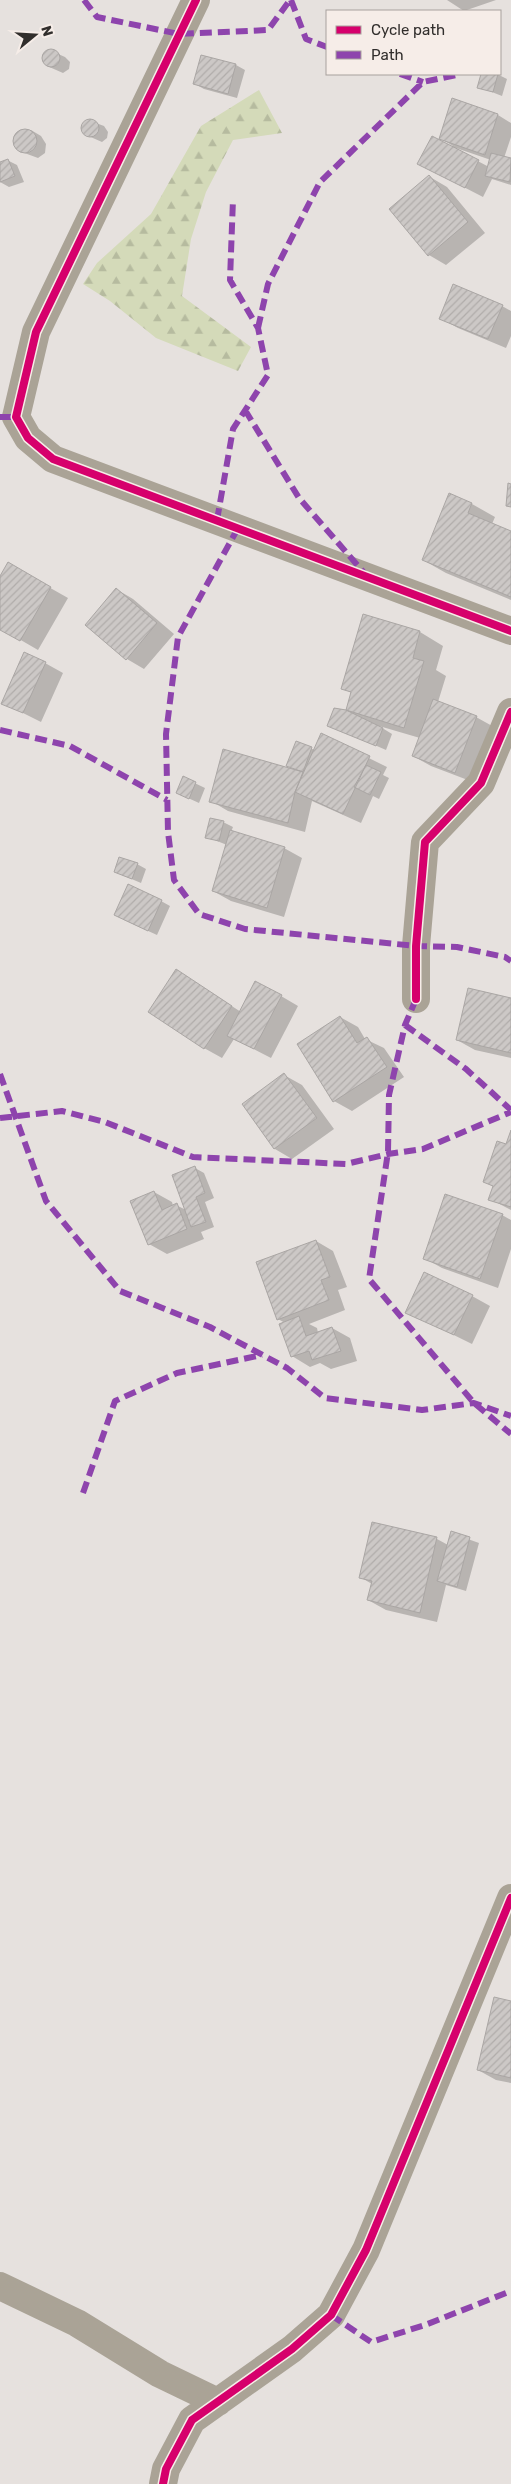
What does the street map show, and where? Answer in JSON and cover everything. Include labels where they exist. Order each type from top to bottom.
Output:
[{"type":"street","points":[[196,0],[36,332],[16,417],[28,438],[53,459],[511,631]]},
{"type":"street","points":[[416,999],[416,946],[425,842],[481,783],[511,712]]},
{"type":"street","points":[[164,2484],[166,2470],[192,2420],[292,2349],[331,2315],[366,2250],[511,1898]]},
{"type":"street","points":[[0,2286],[77,2323],[160,2374],[218,2402]]},
{"type":"green space","points":[[259,90],[282,133],[233,140],[206,192],[191,239],[182,296],[251,347],[238,371],[156,338],[110,301],[83,284],[97,263],[151,214],[201,126]]},
{"type":"building","points":[[47,49],[55,49],[60,54],[58,65],[47,67],[42,62],[42,54]]},
{"type":"building","points":[[201,55],[236,64],[228,94],[193,84]]},
{"type":"building","points":[[481,75],[498,75],[493,92],[477,88]]},
{"type":"building","points":[[452,98],[498,114],[485,155],[439,139]]},
{"type":"building","points":[[86,119],[94,119],[99,124],[97,135],[86,137],[81,132],[81,124]]},
{"type":"building","points":[[25,129],[34,132],[37,141],[34,150],[25,153],[16,150],[13,141],[16,132]]},
{"type":"building","points":[[432,136],[479,160],[465,188],[417,164]]},
{"type":"building","points":[[491,153],[511,158],[510,182],[485,176]]},
{"type":"building","points":[[8,159],[15,176],[0,182],[0,162]]},
{"type":"building","points":[[429,175],[468,222],[428,256],[389,209]]},
{"type":"building","points":[[453,284],[503,305],[488,339],[439,319]]},
{"type":"building","points":[[508,483],[511,484],[511,507],[506,506]]},
{"type":"building","points":[[449,493],[472,503],[468,513],[511,531],[511,597],[422,560]]},
{"type":"building","points":[[8,562],[51,587],[20,641],[0,630],[0,576]]},
{"type":"building","points":[[116,588],[157,623],[126,660],[85,625]]},
{"type":"building","points":[[363,614],[420,631],[413,658],[424,661],[404,728],[346,710],[351,692],[341,689]]},
{"type":"building","points":[[24,652],[46,662],[23,713],[1,704]]},
{"type":"building","points":[[433,699],[477,716],[455,773],[412,756]]},
{"type":"building","points":[[334,708],[346,710],[383,728],[376,746],[327,726]]},
{"type":"building","points":[[321,733],[370,756],[343,814],[295,792]]},
{"type":"building","points":[[296,741],[312,747],[303,772],[286,766]]},
{"type":"building","points":[[223,749],[303,772],[295,792],[288,823],[209,802]]},
{"type":"building","points":[[366,765],[381,772],[370,795],[354,787]]},
{"type":"building","points":[[183,776],[196,782],[189,799],[176,793]]},
{"type":"building","points":[[210,818],[224,821],[219,841],[205,838]]},
{"type":"building","points":[[230,830],[285,847],[267,908],[212,891]]},
{"type":"building","points":[[119,857],[138,863],[132,879],[114,872]]},
{"type":"building","points":[[128,884],[162,900],[148,931],[114,915]]},
{"type":"building","points":[[176,969],[232,1006],[204,1049],[148,1012]]},
{"type":"building","points":[[255,981],[282,995],[254,1049],[227,1036]]},
{"type":"building","points":[[468,988],[511,998],[511,1053],[456,1040]]},
{"type":"building","points":[[340,1016],[357,1043],[367,1037],[387,1067],[333,1102],[297,1044]]},
{"type":"building","points":[[284,1073],[317,1118],[274,1149],[242,1104]]},
{"type":"building","points":[[511,1130],[511,1207],[488,1200],[493,1186],[483,1182],[497,1141],[506,1144]]},
{"type":"building","points":[[195,1166],[205,1193],[196,1197],[206,1222],[191,1227],[172,1175]]},
{"type":"building","points":[[154,1191],[162,1210],[177,1203],[187,1229],[148,1245],[130,1201]]},
{"type":"building","points":[[445,1194],[503,1214],[480,1279],[423,1259]]},
{"type":"building","points":[[316,1240],[330,1277],[321,1280],[329,1300],[277,1320],[256,1262]]},
{"type":"building","points":[[424,1272],[473,1295],[454,1335],[405,1313]]},
{"type":"building","points":[[299,1316],[306,1336],[332,1327],[341,1351],[312,1360],[309,1351],[291,1357],[279,1324]]},
{"type":"building","points":[[372,1522],[437,1537],[420,1613],[367,1600],[372,1581],[359,1578]]},
{"type":"building","points":[[451,1531],[470,1537],[457,1587],[437,1581]]},
{"type":"building","points":[[494,1997],[511,2001],[511,2078],[477,2070]]},
{"type":"marked path","points":[[84,0],[97,17],[179,34],[268,30],[290,0]]},
{"type":"marked path","points":[[291,0],[306,39],[326,47]]},
{"type":"marked path","points":[[403,75],[423,82]]},
{"type":"marked path","points":[[258,328],[268,284],[320,182],[423,82],[456,75]]},
{"type":"marked path","points":[[217,520],[233,429],[268,375],[258,328],[230,280],[233,199]]},
{"type":"marked path","points":[[245,410],[299,498],[366,575]]},
{"type":"marked path","points":[[0,417],[16,417]]},
{"type":"marked path","points":[[238,528],[178,637],[166,734],[168,832],[174,880],[199,914],[245,929],[416,946],[457,947],[505,957],[511,961]]},
{"type":"marked path","points":[[0,730],[70,746],[167,800]]},
{"type":"marked path","points":[[416,999],[405,1025],[389,1095],[388,1152],[369,1279],[474,1403],[511,1434]]},
{"type":"marked path","points":[[405,1025],[466,1069],[511,1110]]},
{"type":"marked path","points":[[0,1074],[46,1201],[120,1291],[210,1327],[287,1368],[325,1398],[422,1410],[474,1403],[511,1416]]},
{"type":"marked path","points":[[0,1118],[62,1111],[105,1122],[193,1157],[346,1164],[388,1154],[423,1149],[511,1112]]},
{"type":"marked path","points":[[83,1493],[115,1401],[177,1373],[262,1355]]},
{"type":"marked path","points":[[331,2315],[371,2342],[425,2325],[511,2291]]},
{"type":"cycle path","points":[[196,0],[36,332],[16,417],[28,438],[53,459],[511,631]]},
{"type":"cycle path","points":[[416,999],[416,946],[425,842],[481,783],[511,712]]},
{"type":"cycle path","points":[[163,2484],[166,2469],[192,2420],[292,2349],[331,2315],[366,2250],[511,1898]]}]
